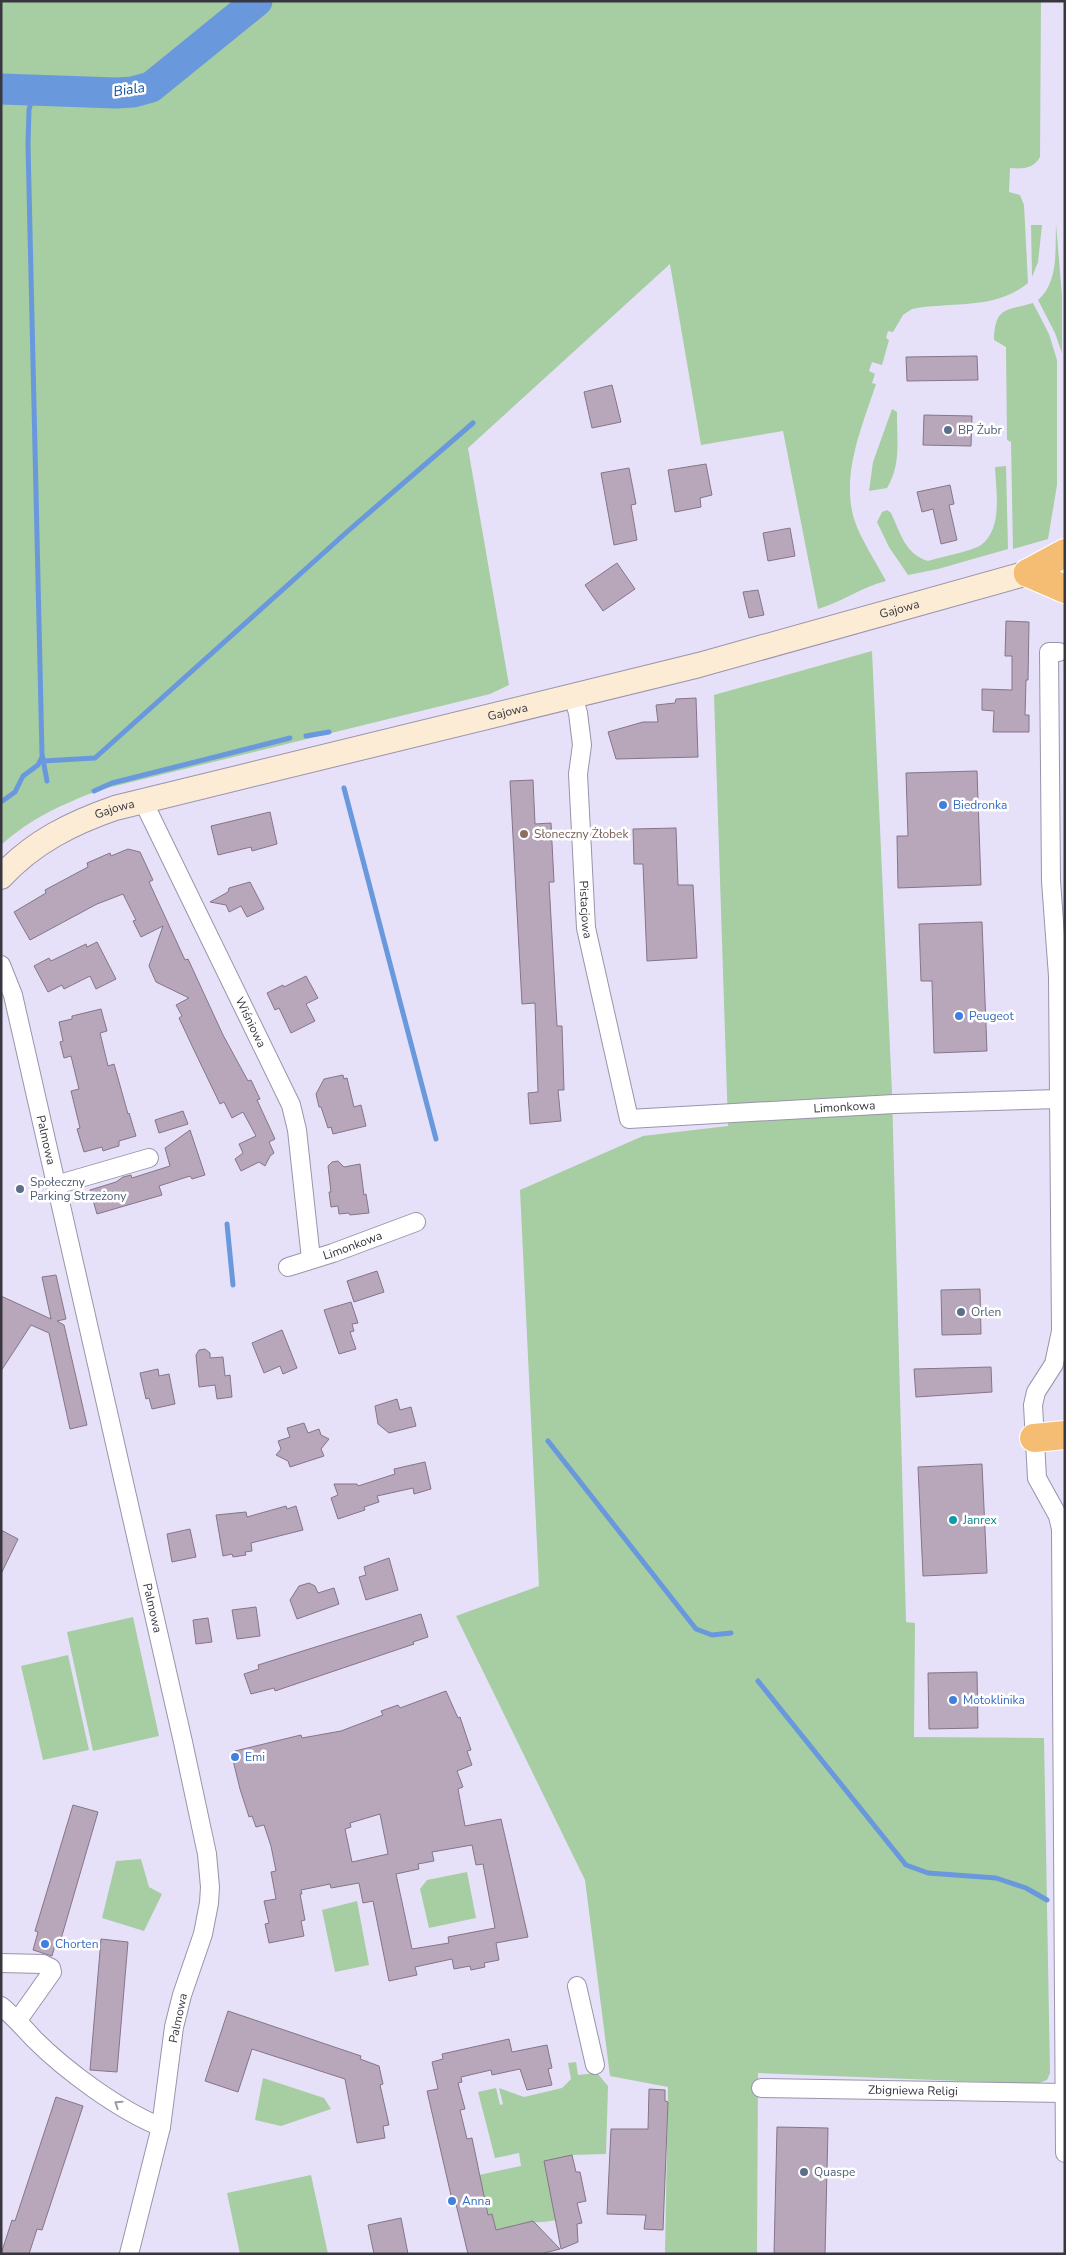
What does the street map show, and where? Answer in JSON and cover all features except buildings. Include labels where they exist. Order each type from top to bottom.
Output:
[{"type":"highway","points":[[1028,573],[1065,553]]},
{"type":"highway","points":[[1028,573],[1065,588]]},
{"type":"highway","points":[[1034,1438],[1065,1435]]},
{"type":"street","name":"Gajowa","points":[[1,877],[23,856],[53,834],[95,815],[143,801],[778,644],[1028,573]]},
{"type":"street","points":[[1059,652],[1049,652],[1050,852],[1058,976],[1061,1331],[1054,1364],[1036,1392],[1034,1438],[1037,1478],[1058,1516],[1061,1529],[1065,2153]]},
{"type":"street","name":"Pistacjowa","points":[[573,696],[578,713],[582,745],[578,774],[586,928],[629,1119]]},
{"type":"street","name":"Wiśniowa","points":[[143,801],[291,1105],[295,1121],[312,1259]]},
{"type":"street","name":"Palmowa","points":[[1,965],[13,995],[209,1864],[210,1887],[207,1918],[176,2020],[161,2127],[129,2254]]},
{"type":"street","name":"Limonkowa","points":[[629,1119],[894,1104],[1059,1099]]},
{"type":"street","points":[[56,1185],[150,1158]]},
{"type":"street","name":"Limonkowa","points":[[288,1267],[416,1222]]},
{"type":"street","points":[[1,1963],[43,1964],[51,1968],[52,1972],[18,2020]]},
{"type":"street","points":[[577,1986],[595,2065]]},
{"type":"street","points":[[1,2006],[18,2020],[34,2039],[94,2088],[135,2116],[161,2127]]},
{"type":"street","name":"Zbigniewa Religi","points":[[761,2088],[1065,2093]]},
{"type":"green space","points":[[1,1],[1041,1],[1040,157],[1031,166],[1010,168],[1009,192],[1020,195],[1024,205],[1028,283],[1015,292],[1001,298],[972,304],[912,309],[903,315],[893,332],[888,331],[886,338],[889,340],[882,365],[872,362],[869,371],[875,374],[872,383],[876,384],[855,451],[850,485],[851,502],[857,527],[886,581],[818,609],[783,431],[701,445],[670,264],[468,448],[509,685],[490,694],[99,790],[47,813],[24,827],[1,845]]},
{"type":"green space","points":[[1056,224],[1062,296],[1062,353],[1055,333],[1038,300],[1045,293],[1053,275]]},
{"type":"green space","points":[[1031,225],[1042,225],[1038,262],[1032,277]]},
{"type":"green space","points":[[1033,303],[1049,334],[1057,360],[1057,485],[1048,539],[1013,549],[1011,442],[1007,440],[1006,347],[994,340],[997,321],[1003,312]]},
{"type":"green space","points":[[892,409],[897,412],[897,453],[894,471],[887,488],[869,491],[873,462]]},
{"type":"green space","points":[[1006,466],[1008,549],[938,569],[908,575],[889,547],[877,522],[882,512],[887,510],[891,513],[901,536],[909,548],[914,554],[928,561],[977,547],[988,538],[993,529],[997,509],[995,467]]},
{"type":"green space","points":[[872,651],[892,1093],[906,1622],[915,1623],[914,1737],[1044,1738],[1050,2073],[1047,2080],[1036,2084],[758,2073],[757,2254],[665,2254],[668,2087],[610,2076],[585,1880],[456,1616],[539,1586],[520,1190],[643,1136],[728,1126],[714,695]]},
{"type":"green space","points":[[133,1617],[159,1736],[93,1751],[67,1632]]},
{"type":"green space","points":[[68,1655],[89,1750],[43,1760],[21,1666]]},
{"type":"green space","points":[[141,1859],[149,1887],[162,1894],[144,1931],[102,1918],[116,1861]]},
{"type":"green space","points":[[467,1872],[476,1918],[429,1928],[420,1889],[427,1880]]},
{"type":"green space","points":[[357,1901],[369,1965],[335,1972],[322,1910]]},
{"type":"green space","points":[[576,2062],[578,2075],[597,2073],[608,2086],[606,2154],[572,2155],[556,2220],[514,2225],[514,2228],[497,2233],[492,2214],[488,2215],[479,2175],[521,2166],[519,2153],[495,2158],[478,2092],[496,2088],[500,2105],[503,2104],[499,2088],[524,2097],[562,2088],[571,2079],[568,2063]]},
{"type":"green space","points":[[263,2078],[324,2098],[331,2109],[281,2126],[255,2120]]},
{"type":"green space","points":[[311,2175],[328,2254],[240,2254],[227,2193]]},
{"type":"waterway","name":"Biala","points":[[1,89],[116,93],[133,92],[151,87],[257,1]]},
{"type":"waterway","points":[[34,89],[29,110],[28,144],[42,754],[47,781]]},
{"type":"waterway","points":[[43,761],[95,758],[348,531],[473,423]]},
{"type":"waterway","points":[[306,736],[329,732]]},
{"type":"waterway","points":[[94,791],[112,783],[290,738]]},
{"type":"waterway","points":[[1,802],[15,792],[23,776],[38,765],[42,757]]},
{"type":"waterway","points":[[344,788],[436,1139]]},
{"type":"waterway","points":[[227,1224],[233,1285]]},
{"type":"waterway","points":[[548,1441],[696,1629],[712,1635],[731,1633]]},
{"type":"waterway","points":[[758,1681],[906,1865],[928,1873],[996,1878],[1026,1888],[1047,1900]]},
{"type":"place","name":"BP Żubr","points":[[948,430]]},
{"type":"place","name":"Biedronka","points":[[943,805]]},
{"type":"place","name":"Słoneczny Żłobek","points":[[524,834]]},
{"type":"place","name":"Peugeot","points":[[959,1016]]},
{"type":"place","name":"Społeczny Parking Strzeżony","points":[[20,1189]]},
{"type":"place","name":"Orlen","points":[[961,1312]]},
{"type":"place","name":"Janrex","points":[[953,1520]]},
{"type":"place","name":"Motoklinika","points":[[953,1700]]},
{"type":"place","name":"Emi","points":[[235,1757]]},
{"type":"place","name":"Chorten","points":[[45,1944]]},
{"type":"place","name":"Quaspe","points":[[804,2172]]},
{"type":"place","name":"Anna","points":[[452,2201]]}]
